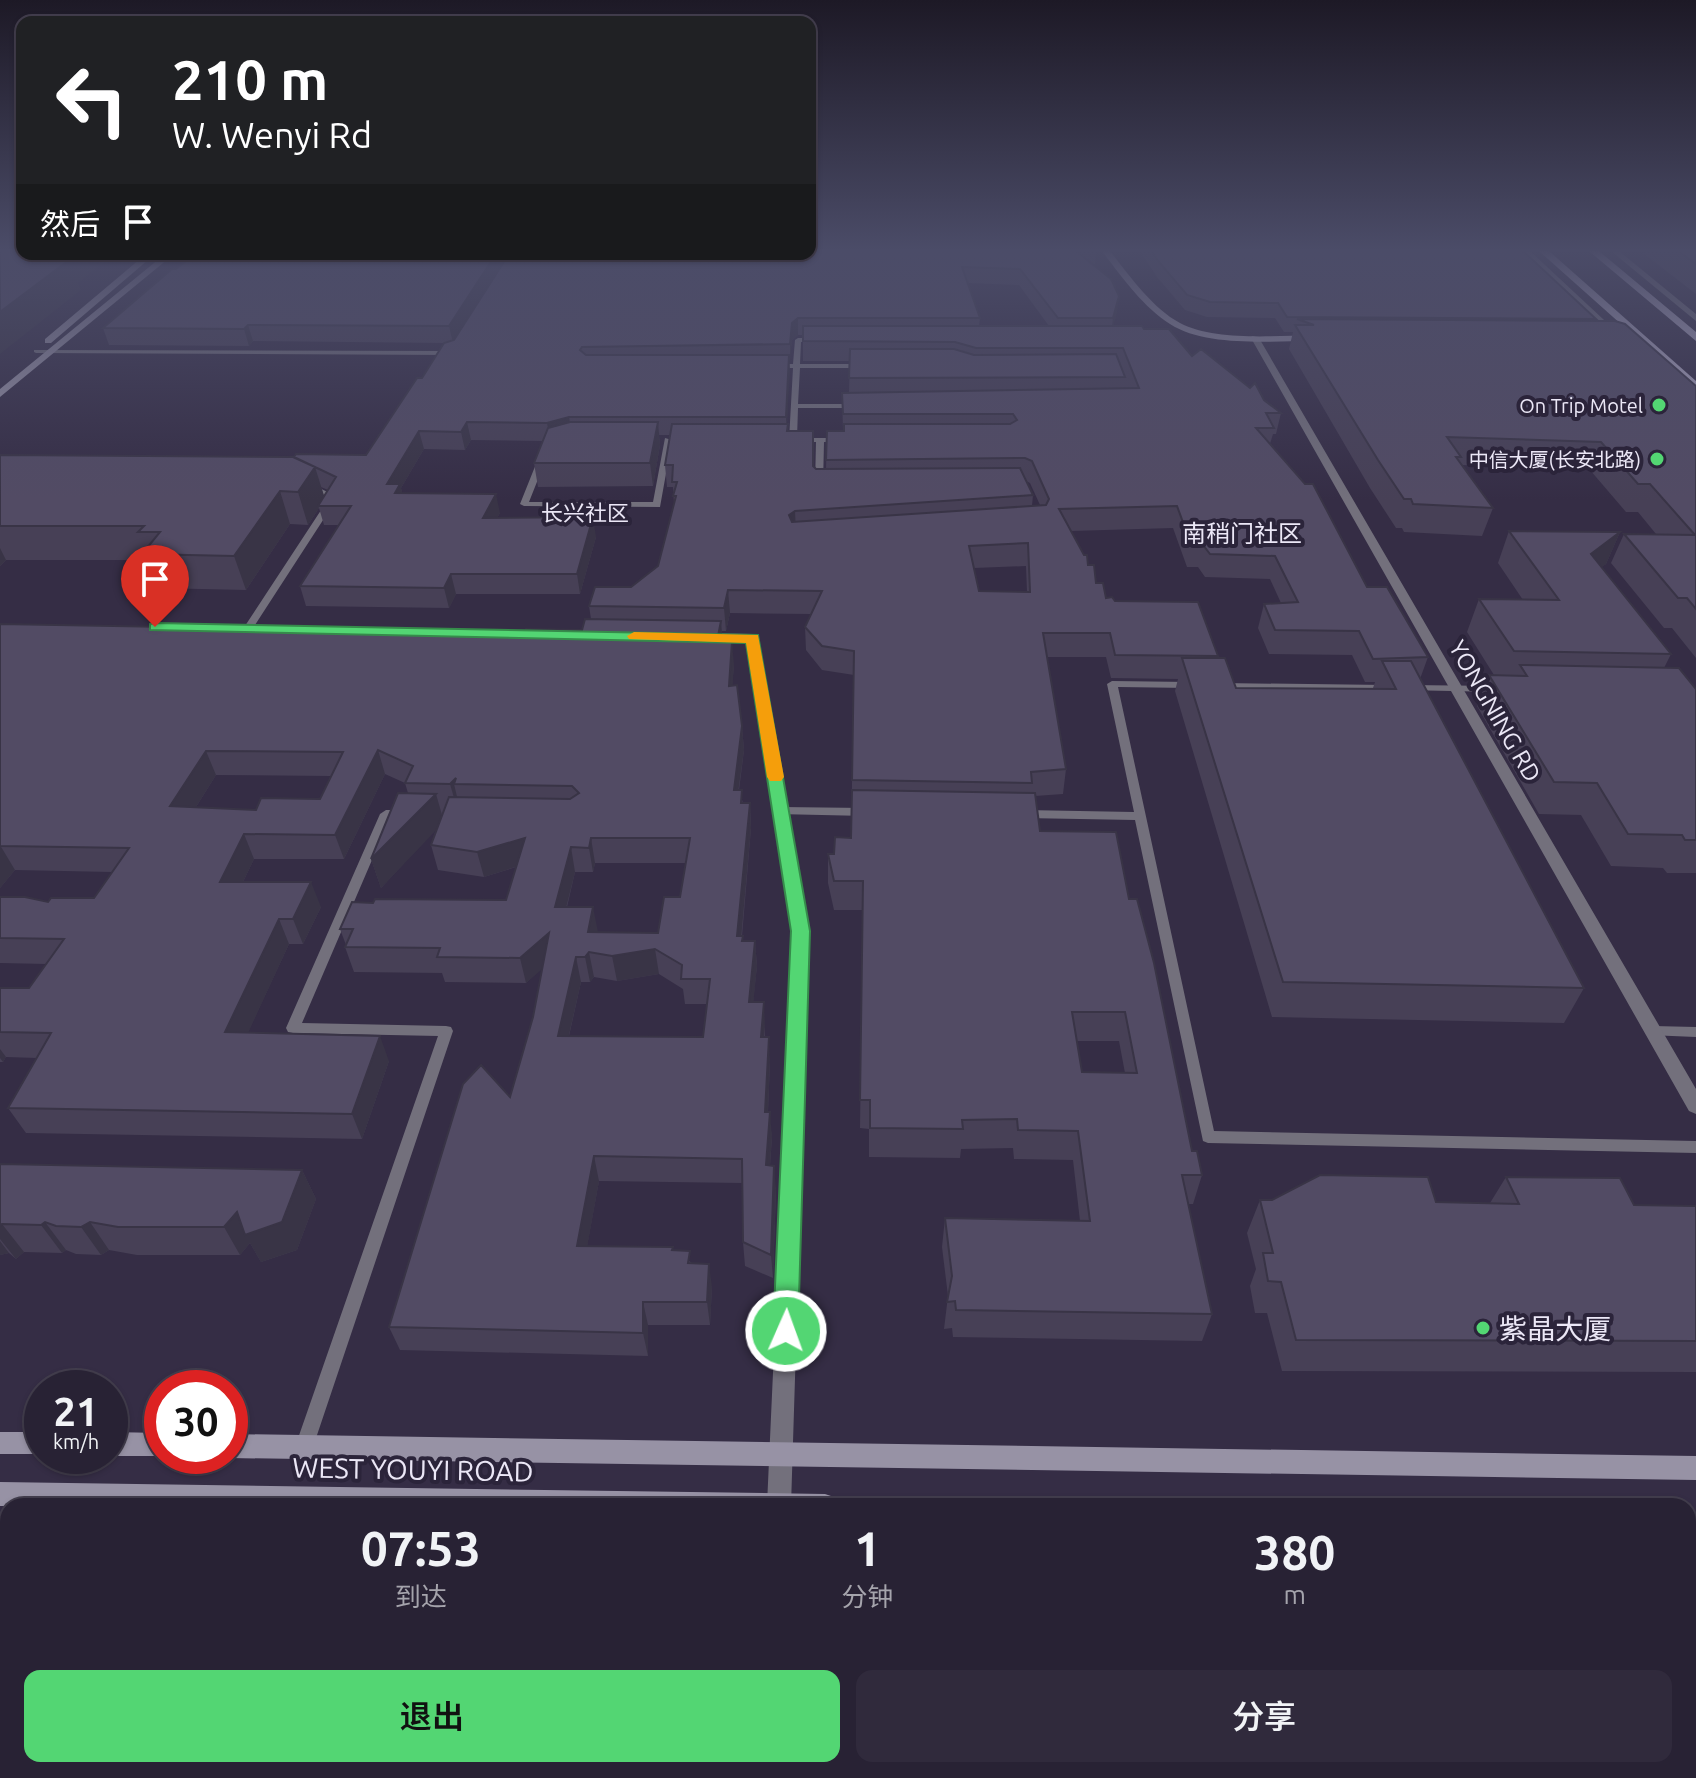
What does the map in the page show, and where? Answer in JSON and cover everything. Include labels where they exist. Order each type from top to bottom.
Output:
[{"type":"main road","points":[[0,380],[56,334]]},
{"type":"main road","points":[[0,394],[74,334]]},
{"type":"main road","points":[[1217,334],[1255,338],[1319,338]]},
{"type":"main road","points":[[1638,334],[1696,387]]},
{"type":"main road","points":[[1605,340],[1645,340]]},
{"type":"main road","points":[[0,1443],[24,1443]]},
{"type":"main road","points":[[248,1446],[1696,1468]]},
{"type":"main road","name":"WEST YOUYI ROAD","points":[[0,1494],[283,1498]]},
{"type":"street","points":[[1615,334],[1621,340]]},
{"type":"street","name":"YONGNING RD","points":[[1255,338],[1696,1106]]},
{"type":"street","points":[[232,629],[264,629]]},
{"type":"street","points":[[690,637],[753,638],[801,931],[779,1498]]},
{"type":"lane","points":[[793,440],[798,340],[829,340]]},
{"type":"lane","points":[[36,351],[452,355],[460,342]]},
{"type":"lane","points":[[767,366],[875,366]]},
{"type":"lane","points":[[795,406],[875,406]]},
{"type":"lane","points":[[654,440],[684,440]]},
{"type":"lane","points":[[546,448],[524,504],[657,505],[668,440]]},
{"type":"lane","points":[[777,440],[851,440]]},
{"type":"lane","points":[[820,440],[819,486],[834,485]]},
{"type":"lane","points":[[248,629],[334,497],[304,484]]},
{"type":"lane","points":[[1503,689],[1112,684],[1208,1137],[1696,1147]]},
{"type":"lane","points":[[781,811],[875,812]]},
{"type":"lane","points":[[304,1447],[446,1031],[293,1028],[386,814],[417,814]]},
{"type":"lane","points":[[1015,814],[1140,816]]},
{"type":"lane","points":[[1653,1031],[1696,1032]]},
{"type":"building","points":[[458,334],[791,334],[790,344],[582,347],[580,350],[586,355],[789,355],[786,417],[569,417],[547,423],[467,422],[461,432],[419,431],[387,484],[400,484],[395,493],[496,494],[483,518],[593,517],[577,574],[451,574],[444,588],[300,586],[351,506],[318,506],[336,477],[294,457],[296,454],[366,455],[417,378],[422,378],[444,343],[454,340]]},
{"type":"building","points":[[803,334],[1173,334],[1192,356],[1201,349],[1250,388],[1255,383],[1264,400],[1281,413],[1266,413],[1274,428],[1256,428],[1305,484],[1313,484],[1367,587],[1387,587],[1428,657],[1373,659],[1359,631],[1275,630],[1264,604],[1298,602],[1275,556],[1210,554],[1203,545],[1191,544],[1177,506],[1059,509],[1084,555],[1087,555],[1088,565],[1094,565],[1096,583],[1103,583],[1106,598],[1112,597],[1115,601],[1198,602],[1218,656],[1115,655],[1110,633],[1043,633],[1066,769],[1031,772],[1032,783],[852,780],[854,651],[822,646],[805,627],[822,591],[728,590],[724,608],[589,606],[595,587],[631,587],[658,566],[676,496],[673,496],[677,482],[672,482],[673,465],[665,465],[672,424],[788,424],[787,431],[813,431],[813,466],[816,469],[1020,468],[1033,495],[795,511],[789,515],[792,522],[1046,505],[1049,499],[1032,461],[1025,458],[826,460],[827,431],[844,431],[844,424],[1010,424],[1017,420],[1013,414],[843,414],[842,393],[1139,388],[1123,348],[976,348],[955,342],[803,341]],"holes":[[[1028,543],[1030,592],[979,591],[969,546]]]},
{"type":"building","points":[[1301,334],[1636,334],[1696,386],[1696,609],[1687,598],[1678,598],[1624,534],[1695,535],[1650,484],[1638,484],[1601,442],[1447,437],[1461,457],[1456,457],[1493,508],[1413,504],[1411,499],[1404,499]]},
{"type":"building","points":[[850,349],[954,349],[974,355],[1116,354],[1125,377],[849,378]]},
{"type":"building","points":[[570,422],[658,422],[650,463],[534,463],[548,428]]},
{"type":"building","points":[[0,455],[293,457],[315,467],[298,492],[280,491],[234,556],[142,554],[160,532],[138,532],[144,526],[0,526]]},
{"type":"building","points":[[1509,531],[1620,532],[1591,554],[1671,654],[1514,651],[1479,599],[1559,600]]},
{"type":"building","points":[[585,619],[721,621],[718,636],[732,641],[729,686],[737,685],[742,726],[734,790],[742,790],[741,803],[750,803],[737,936],[743,936],[742,941],[755,941],[749,1002],[764,1002],[761,1037],[769,1037],[765,1112],[770,1112],[766,1165],[774,1166],[771,1255],[743,1242],[742,1159],[594,1156],[577,1246],[673,1247],[672,1250],[690,1251],[688,1263],[709,1264],[707,1302],[643,1302],[643,1333],[389,1327],[463,1084],[481,1065],[510,1097],[533,1017],[549,933],[520,958],[437,957],[440,948],[345,947],[353,929],[340,929],[352,902],[373,903],[375,899],[506,900],[525,838],[477,852],[431,845],[449,797],[570,799],[579,793],[572,786],[454,784],[456,778],[450,784],[405,783],[413,766],[378,750],[335,835],[244,834],[220,882],[311,882],[293,919],[279,919],[225,1032],[380,1036],[352,1114],[8,1108],[51,1033],[0,1032],[0,988],[29,988],[64,939],[0,938],[0,897],[25,897],[48,902],[51,898],[94,898],[129,848],[0,846],[0,624],[525,633],[526,629],[582,630]],"holes":[[[206,751],[343,752],[320,799],[261,798],[256,810],[170,806]],[[591,838],[690,838],[680,897],[664,897],[658,933],[588,932],[593,907],[555,907],[571,847],[589,848]],[[655,949],[682,965],[681,979],[710,979],[703,1037],[558,1036],[576,957],[585,957],[589,952],[612,956]]]},
{"type":"building","points":[[1182,658],[1225,658],[1236,688],[1396,689],[1382,661],[1411,661],[1584,988],[1283,982]]},
{"type":"building","points":[[1520,665],[1679,668],[1696,689],[1696,840],[1685,840],[1682,835],[1628,834],[1597,783],[1554,782],[1489,675],[1527,676]]},
{"type":"building","points":[[852,790],[1035,793],[1040,831],[1116,832],[1129,899],[1137,899],[1154,963],[1192,1151],[1197,1151],[1202,1175],[1182,1175],[1212,1314],[956,1310],[955,1301],[947,1302],[952,1276],[945,1218],[1090,1221],[1078,1131],[1018,1130],[1017,1119],[962,1120],[963,1129],[870,1128],[870,1100],[860,1100],[863,881],[834,881],[828,854],[834,854],[835,837],[851,838]],"holes":[[[1072,1012],[1125,1012],[1137,1073],[1082,1072]]]},
{"type":"building","points":[[398,793],[436,794],[371,859]]},
{"type":"building","points":[[0,1164],[302,1170],[282,1222],[245,1235],[237,1212],[224,1227],[118,1227],[90,1222],[81,1227],[56,1226],[45,1222],[41,1225],[0,1226]]},
{"type":"building","name":"紫晶大厦","points":[[1320,1175],[1428,1177],[1436,1202],[1519,1204],[1506,1177],[1620,1178],[1634,1205],[1696,1206],[1696,1341],[1296,1340],[1281,1282],[1268,1281],[1263,1253],[1273,1253],[1260,1200],[1272,1200]]},
{"type":"slow traffic","points":[[634,636],[753,638],[776,777]]},
{"type":"place","name":"On Trip Motel","points":[[1659,405]]},
{"type":"place","name":"中信大厦(长安北路)","points":[[1657,459]]},
{"type":"place","name":"紫晶大厦","points":[[1483,1328]]},
{"type":"district","name":"长兴社区","points":[[585,512]]},
{"type":"district","name":"南稍门社区","points":[[1242,533]]},
{"type":"route","points":[[155,627],[753,638],[801,931],[786,1331]]}]
